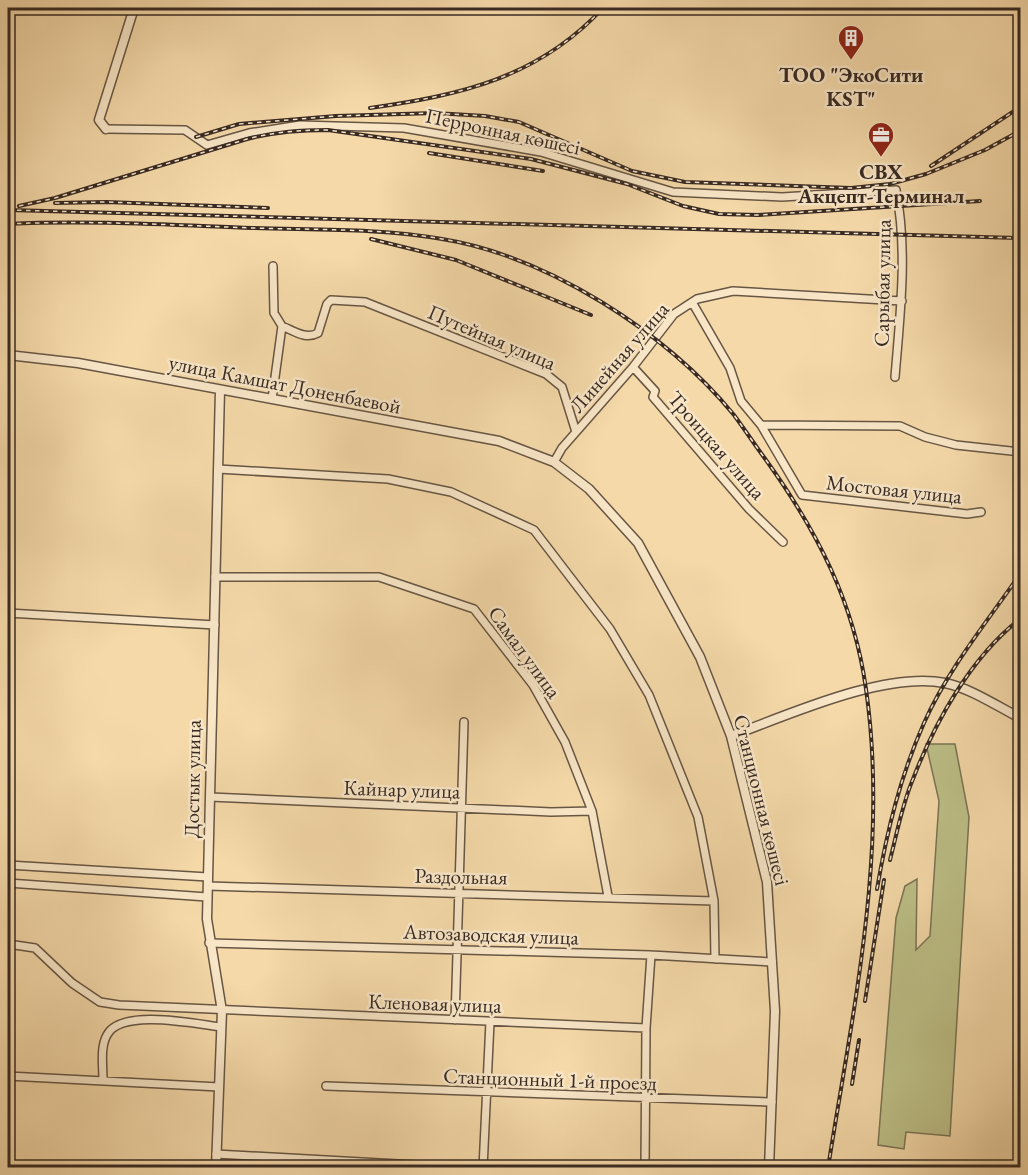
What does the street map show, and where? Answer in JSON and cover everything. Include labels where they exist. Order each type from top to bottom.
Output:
[{"type":"street","points":[[106,129],[99,120],[134,8]]},
{"type":"street","name":"Перронная көшесі","points":[[106,129],[185,130],[207,145],[249,133],[300,126],[404,128],[541,152],[673,192],[782,197],[896,190]]},
{"type":"street","name":"Сарыбая улица","points":[[895,377],[902,301],[902,221],[896,190]]},
{"type":"street","points":[[272,399],[282,326],[274,313],[273,266]]},
{"type":"street","name":"Линейная улица","points":[[554,462],[576,432],[633,367],[674,314],[692,302],[734,291],[902,301]]},
{"type":"street","name":"Путейная улица","points":[[282,326],[306,336],[314,336],[331,300],[365,302],[546,374],[562,387],[576,432]]},
{"type":"street","points":[[692,302],[730,368],[741,401],[761,424],[900,426],[925,437],[956,445],[1020,452]]},
{"type":"street","name":"улица Камшат Доненбаевой","points":[[8,355],[50,358],[499,441],[554,462]]},
{"type":"street","name":"Троицкая улица","points":[[633,367],[655,391],[653,397],[749,509],[783,542]]},
{"type":"street","name":"Достык улица","points":[[216,1167],[222,1011],[209,943],[207,897],[219,390]]},
{"type":"street","name":"Мостовая улица","points":[[761,424],[802,495],[967,514],[981,512]]},
{"type":"street","name":"Станционная көшесі","points":[[554,462],[589,489],[638,543],[700,657],[731,736],[767,882],[776,1011],[769,1167]]},
{"type":"street","points":[[218,469],[388,479],[451,492],[534,530],[610,628],[649,694],[698,817],[714,900],[715,959]]},
{"type":"street","name":"Самал улица","points":[[215,577],[379,577],[474,609],[533,685],[565,742],[592,810],[608,896]]},
{"type":"street","points":[[8,613],[215,625]]},
{"type":"street","points":[[731,736],[866,689],[927,681],[947,683],[1020,718]]},
{"type":"street","points":[[455,1020],[464,722]]},
{"type":"street","name":"Кайнар улица","points":[[210,797],[462,808],[592,810]]},
{"type":"street","name":"Раздольная","points":[[8,864],[208,881],[459,893],[714,900]]},
{"type":"street","points":[[8,883],[207,897]]},
{"type":"street","name":"Автозаводская улица","points":[[209,943],[651,955],[772,962]]},
{"type":"street","name":"Кленовая улица","points":[[8,944],[35,948],[72,982],[100,1002],[222,1011],[646,1028]]},
{"type":"street","points":[[645,1167],[646,1028],[651,955]]},
{"type":"street","points":[[103,1080],[103,1044],[107,1033],[125,1021],[158,1020],[221,1027]]},
{"type":"street","points":[[483,1167],[490,1022]]},
{"type":"street","points":[[8,1076],[219,1087]]},
{"type":"street","name":"Станционный 1-й проезд","points":[[326,1086],[772,1102]]},
{"type":"street","points":[[216,1154],[471,1167]]},
{"type":"green space","points":[[926,744],[955,744],[969,817],[950,1136],[906,1132],[904,1149],[878,1145],[896,918],[905,886],[917,879],[916,950],[930,936],[939,801]]},
{"type":"railway","points":[[370,108],[436,97],[467,89],[525,67],[578,32],[603,8]]},
{"type":"railway","points":[[931,166],[1020,107]]},
{"type":"railway","points":[[196,137],[239,124],[336,116],[435,113],[485,116],[519,122],[632,171],[685,182],[851,188],[890,184],[926,174],[985,150],[1020,131]]},
{"type":"railway","points":[[19,206],[55,198],[247,139],[307,130],[328,130],[531,159],[627,184],[683,206],[719,214],[758,215],[980,201]]},
{"type":"railway","points":[[429,153],[543,171]]},
{"type":"railway","points":[[55,203],[106,202],[268,208]]},
{"type":"railway","points":[[8,210],[1020,238]]},
{"type":"railway","points":[[8,224],[161,224],[371,231],[419,235],[482,248],[563,280],[602,302],[639,327],[674,355],[706,384],[734,415],[784,487],[831,569],[852,626],[866,689],[872,749],[871,869],[857,989],[828,1168]]},
{"type":"railway","points":[[371,239],[456,260],[591,315]]},
{"type":"railway","points":[[877,889],[895,804],[924,723],[956,665],[1020,574]]},
{"type":"railway","points":[[890,860],[909,789],[932,735],[970,671],[1002,634],[1020,619]]},
{"type":"railway","points":[[865,1001],[884,880]]},
{"type":"railway","points":[[852,1084],[859,1040]]},
{"type":"place","name":"ТОО \"ЭкоСити KST\"","points":[[851,61]]},
{"type":"place","name":"СВХ Акцепт-Терминал","points":[[881,158]]}]
